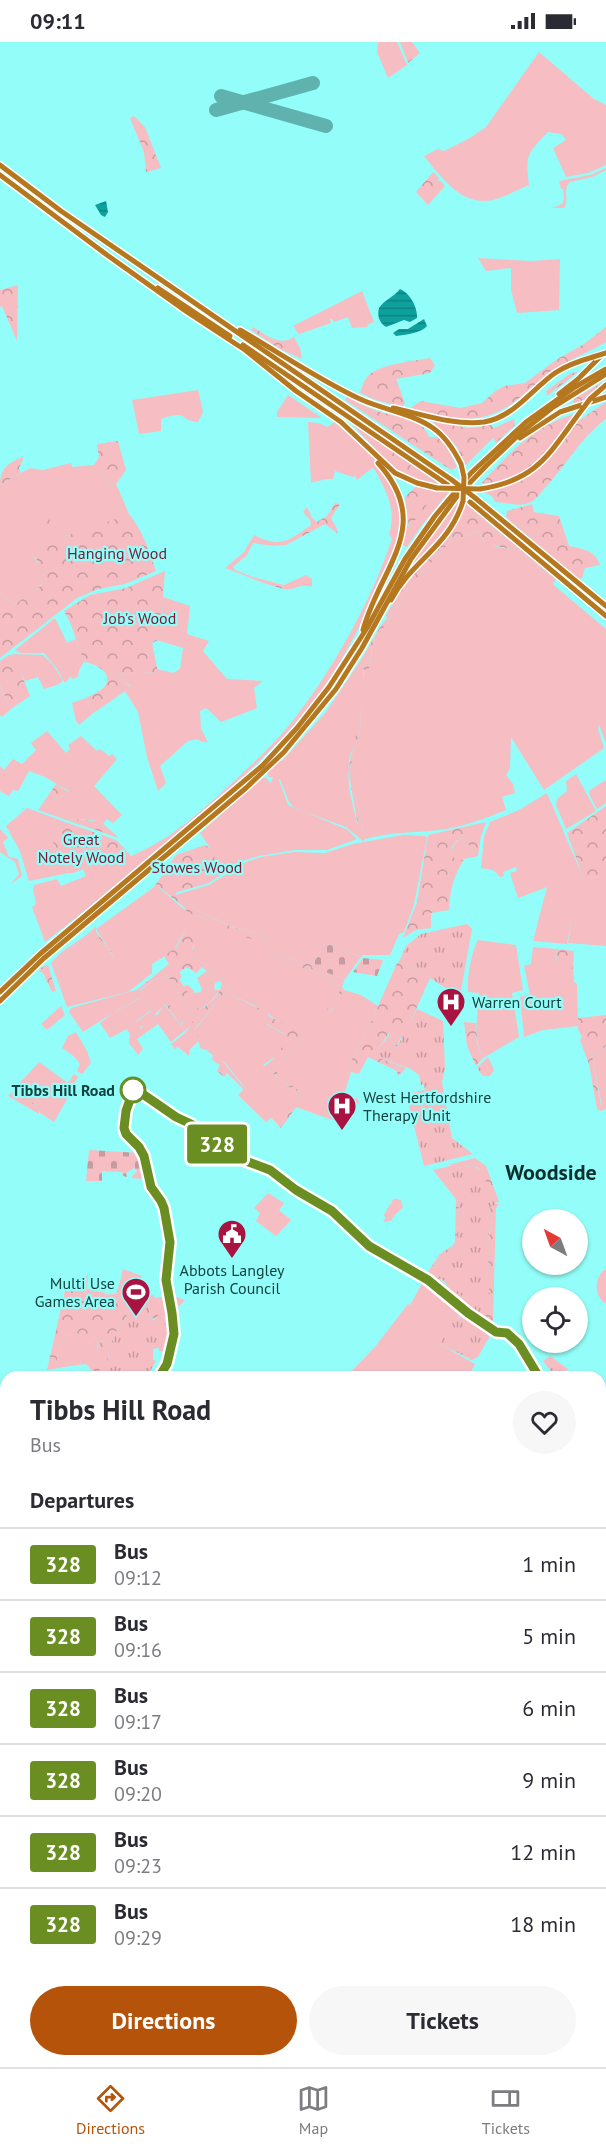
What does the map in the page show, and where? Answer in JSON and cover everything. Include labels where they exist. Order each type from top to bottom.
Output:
[{"type":"highway","points":[[0,165],[61,211],[450,483],[606,616]]},
{"type":"highway","points":[[0,175],[151,287],[245,350],[351,431],[401,477],[437,488],[480,489],[512,482],[535,469],[552,451],[590,399],[606,384]]},
{"type":"highway","points":[[46,209],[450,483]]},
{"type":"highway","points":[[185,296],[362,400],[413,417],[432,427],[446,440],[460,464],[469,500],[606,606]]},
{"type":"highway","points":[[362,400],[446,419],[482,422],[505,415],[572,363],[606,352]]},
{"type":"highway","points":[[0,992],[40,954],[262,766],[314,708],[362,635],[405,559],[435,516],[483,461],[548,406],[606,352]]},
{"type":"highway","points":[[548,406],[606,369]]},
{"type":"highway","points":[[0,1001],[43,959],[246,788],[284,752],[336,689],[399,579],[425,538],[458,495],[497,455],[552,408],[606,374]]},
{"type":"highway","points":[[497,455],[553,416],[606,397]]},
{"type":"highway","points":[[351,431],[394,483],[404,514],[400,543],[362,635]]},
{"type":"highway","points":[[373,628],[379,622],[405,578],[450,531],[469,500]]},
{"type":"green space","points":[[378,42],[397,42],[407,65],[388,78],[377,52]]},
{"type":"green space","points":[[400,42],[412,42],[420,53],[408,63]]},
{"type":"green space","points":[[539,52],[594,99],[606,105],[606,165],[588,173],[566,177],[553,148],[566,140],[561,134],[548,132],[529,156],[527,167],[529,185],[493,200],[482,201],[462,195],[445,181],[424,156],[438,149],[444,151],[486,127]]},
{"type":"green space","points":[[134,116],[145,127],[161,168],[146,172],[144,152],[130,118]]},
{"type":"green space","points":[[606,168],[592,177],[570,182],[564,208],[552,208],[562,204],[564,200],[563,189],[559,181],[590,175]]},
{"type":"green space","points":[[433,172],[439,178],[438,181],[445,186],[428,205],[416,192]]},
{"type":"green space","points":[[478,258],[531,261],[560,259],[559,310],[517,313],[511,290],[511,268],[486,271]]},
{"type":"green space","points":[[18,285],[17,341],[2,306],[0,307],[0,290]]},
{"type":"green space","points":[[362,291],[374,322],[367,325],[368,327],[352,328],[348,317],[334,322],[330,319],[331,323],[299,334],[293,326]]},
{"type":"green space","points":[[253,327],[278,340],[283,341],[294,337],[300,348],[302,359],[280,349],[251,330]]},
{"type":"green space","points":[[606,327],[606,342],[564,364],[498,412],[462,419],[410,408],[421,401],[460,408],[482,403],[504,386],[525,383]]},
{"type":"green space","points":[[430,358],[435,365],[430,373],[396,379],[405,403],[402,407],[360,393],[366,379],[374,371]]},
{"type":"green space","points":[[578,372],[547,396],[546,391],[571,373]]},
{"type":"green space","points":[[606,380],[582,403],[573,405],[574,399]]},
{"type":"green space","points":[[198,390],[203,412],[198,422],[180,415],[170,416],[161,419],[161,431],[139,434],[132,400]]},
{"type":"green space","points":[[288,395],[322,418],[277,417],[277,412]]},
{"type":"green space","points":[[347,397],[377,411],[414,421],[425,430],[429,437],[438,437],[446,445],[457,467],[451,470],[345,400]]},
{"type":"green space","points":[[606,402],[606,419],[589,434],[533,501],[522,505],[495,502],[492,496],[484,492],[515,483],[534,472],[550,456],[574,424]]},
{"type":"green space","points":[[574,414],[556,442],[538,463],[515,477],[481,484],[501,462],[534,433]]},
{"type":"green space","points":[[514,419],[515,425],[496,443],[493,438],[465,466],[457,447],[432,421],[469,428],[491,425],[494,428]]},
{"type":"green space","points":[[349,421],[406,460],[412,467],[413,473],[403,475],[389,464]]},
{"type":"green space","points":[[308,422],[328,427],[334,422],[373,458],[395,491],[399,514],[397,536],[386,568],[362,621],[327,682],[291,729],[205,810],[45,942],[32,907],[36,904],[34,885],[57,879],[61,886],[86,876],[83,869],[121,853],[125,849],[131,856],[144,850],[168,836],[199,812],[257,760],[291,723],[321,682],[362,611],[392,539],[389,534],[392,517],[389,501],[372,468],[357,480],[355,476],[335,471],[333,479],[311,483]]},
{"type":"green space","points":[[118,441],[126,470],[116,484],[94,465],[99,457],[97,444]]},
{"type":"green space","points":[[23,457],[19,468],[21,473],[0,485],[3,470]]},
{"type":"green space","points":[[406,460],[439,486],[426,484],[403,475],[412,467]]},
{"type":"green space","points":[[71,463],[72,467],[94,465],[116,484],[129,514],[65,536],[34,558],[43,570],[45,579],[33,592],[14,605],[0,593],[0,485],[30,468],[43,470]]},
{"type":"green space","points":[[416,486],[438,491],[409,528],[405,497]]},
{"type":"green space","points":[[438,491],[449,492],[407,547],[401,544],[405,525],[409,527]]},
{"type":"green space","points":[[460,500],[460,507],[440,541],[403,578],[439,524]]},
{"type":"green space","points":[[335,503],[340,504],[331,518],[337,533],[325,524],[286,545],[253,543],[247,555],[233,567],[253,577],[284,585],[306,575],[312,579],[312,587],[284,589],[225,568],[244,552],[254,535],[277,542],[289,539],[311,525],[303,512],[307,507],[312,518],[317,522],[327,516]]},
{"type":"green space","points":[[466,503],[556,579],[555,581],[465,505]]},
{"type":"green space","points":[[532,504],[534,512],[559,516],[569,546],[592,553],[600,565],[585,568],[582,578],[579,579],[506,516],[507,511]]},
{"type":"green space","points":[[465,505],[555,581],[552,585],[518,555],[512,553],[511,549],[486,544],[478,531],[461,538],[455,536],[407,590],[372,646],[370,666],[363,681],[364,671],[361,660],[387,618],[386,615],[403,587],[412,578],[411,575],[452,532]]},
{"type":"green space","points":[[43,514],[48,516],[50,521],[48,526],[43,528],[38,526],[36,521],[38,516]]},
{"type":"green space","name":"Hanging Wood","points":[[129,514],[142,534],[156,571],[125,584],[98,589],[77,598],[0,658],[0,593],[14,605],[42,585],[45,575],[34,555],[54,541]]},
{"type":"green space","points":[[478,531],[484,542],[511,549],[606,629],[606,743],[599,725],[598,729],[604,748],[544,790],[511,737],[510,768],[506,775],[513,784],[515,793],[502,797],[506,810],[448,829],[365,839],[361,834],[364,824],[351,786],[350,769],[360,730],[363,681],[371,661],[372,646],[407,590],[455,536],[461,538]]},
{"type":"green space","name":"Job's Wood","points":[[165,571],[162,638],[152,643],[158,672],[114,675],[131,687],[92,714],[86,698],[104,687],[107,682],[106,674],[93,664],[84,662],[64,611],[90,595],[126,588]]},
{"type":"green space","points":[[163,597],[190,606],[187,634],[209,641],[203,651],[227,679],[263,681],[254,688],[257,708],[221,722],[206,708],[200,711],[201,729],[208,742],[197,739],[188,741],[160,766],[166,783],[158,791],[147,757],[138,712],[125,691],[131,686],[113,675],[157,672],[157,669],[173,673],[180,669],[183,648],[157,640],[162,638]]},
{"type":"green space","points":[[55,618],[67,643],[76,639],[84,662],[78,677],[72,679],[71,676],[65,683],[44,653],[21,653],[15,650]]},
{"type":"green space","points":[[12,654],[43,655],[53,665],[63,681],[44,689],[38,677],[25,681]]},
{"type":"green space","points":[[9,655],[16,660],[30,696],[11,709],[0,686],[0,661]]},
{"type":"green space","points":[[361,660],[363,686],[361,710],[358,732],[348,769],[350,794],[358,827],[346,827],[304,812],[348,830],[357,839],[327,850],[294,850],[259,856],[245,860],[218,877],[213,854],[200,833],[263,778],[271,783],[273,777],[269,777],[267,773],[280,760],[282,761],[326,712]],"holes":[[[280,779],[289,802],[293,807],[288,805]]]},
{"type":"green space","points":[[363,685],[360,730],[350,769],[351,786],[364,824],[361,833],[365,839],[363,841],[346,827],[358,826],[348,770],[360,716]]},
{"type":"green space","points":[[0,687],[11,709],[2,717],[0,715]]},
{"type":"green space","points":[[86,698],[92,714],[79,725],[72,703]]},
{"type":"green space","points":[[47,731],[66,753],[70,749],[68,745],[81,736],[97,751],[100,749],[117,759],[94,786],[122,815],[113,823],[107,819],[103,824],[98,819],[69,821],[38,810],[45,800],[54,799],[60,795],[68,797],[69,791],[29,771],[18,791],[13,790],[9,796],[0,791],[0,766],[4,770],[13,759],[22,764],[36,750],[31,743]]},
{"type":"green space","points":[[576,774],[596,811],[566,829],[556,805],[557,799],[567,791],[566,781]]},
{"type":"green space","points":[[606,780],[606,803],[597,809],[589,794],[590,790]]},
{"type":"green space","points":[[56,784],[75,796],[60,795],[52,800],[45,800]]},
{"type":"green space","points":[[547,793],[583,877],[606,878],[606,946],[568,943],[572,918],[567,944],[533,941],[547,887],[518,898],[510,873],[517,871],[516,867],[503,872],[504,876],[500,877],[493,870],[481,868],[484,837],[490,822],[519,810]]},
{"type":"green space","points":[[606,806],[606,878],[583,877],[567,833]]},
{"type":"green space","points":[[27,808],[65,822],[49,836],[63,859],[68,873],[29,881],[20,851],[6,826]]},
{"type":"green space","points":[[74,819],[93,821],[98,819],[119,838],[69,821]]},
{"type":"green space","name":"Great Notely Wood","points":[[65,822],[116,840],[125,849],[121,853],[68,873],[63,859],[49,836]]},
{"type":"green space","points":[[486,822],[478,856],[474,857],[472,849],[463,838],[456,841],[452,847],[454,858],[464,860],[453,884],[449,910],[431,913],[431,928],[416,930],[403,938],[417,902],[428,835]]},
{"type":"green space","points":[[0,829],[8,838],[3,842],[9,857],[18,859],[22,876],[11,884],[19,874],[15,862],[0,852]]},
{"type":"green space","points":[[403,835],[427,838],[414,904],[404,932],[399,934],[390,955],[363,955],[361,957],[326,943],[312,965],[285,957],[265,935],[233,927],[199,911],[175,895],[209,885],[246,862],[261,857],[294,852],[325,853],[353,844]]},
{"type":"green space","points":[[463,838],[472,849],[474,857],[457,860],[452,856],[453,847]]},
{"type":"green space","name":"Stowes Wood","points":[[205,845],[212,849],[218,877],[209,883],[177,892],[175,895],[199,911],[232,927],[265,935],[285,957],[345,979],[342,987],[344,990],[336,1003],[306,1036],[303,1031],[321,1018],[341,986],[319,974],[275,957],[261,941],[222,930],[198,916],[188,914],[184,907],[159,887],[154,887],[176,855]]},
{"type":"green space","points":[[157,886],[186,911],[206,920],[213,926],[261,941],[275,957],[319,974],[341,986],[321,1019],[303,1031],[306,1036],[331,1011],[344,990],[361,995],[378,1006],[352,1059],[335,1121],[296,1107],[303,1094],[281,1078],[273,1068],[304,1038],[254,1005],[233,996],[225,980],[191,954],[194,946],[186,929],[174,950],[152,964],[152,973],[128,992],[67,1007],[51,963],[62,991],[57,960],[95,931],[116,960],[96,929]]},
{"type":"green space","points":[[467,924],[472,929],[461,991],[458,996],[399,962],[406,946],[421,934]]},
{"type":"green space","points":[[96,926],[96,932],[117,959],[94,932],[57,960],[62,991],[51,963]]},
{"type":"green space","points":[[186,929],[193,937],[191,954],[225,980],[233,996],[301,1032],[304,1038],[273,1068],[303,1094],[303,1098],[281,1128],[265,1111],[281,1124],[301,1097],[268,1069],[259,1071],[272,1060],[288,1040],[284,1034],[269,1025],[260,1013],[238,1003],[229,994],[222,995],[194,1030],[206,1050],[200,1048],[199,1042],[194,1041],[189,1034],[173,1047],[171,1044],[189,1028],[193,1015],[168,976],[154,979],[140,990],[148,1004],[140,998],[114,1013],[136,995],[134,992],[169,964],[164,956],[177,947]],"holes":[[[187,967],[196,973],[202,967],[222,983],[214,999],[199,1010],[179,979],[182,977],[179,972]]]},
{"type":"green space","points":[[478,940],[516,945],[523,990],[512,993],[519,1037],[483,1058],[477,1034],[479,993],[468,992],[470,965]]},
{"type":"green space","points":[[326,943],[361,957],[345,979],[311,967]]},
{"type":"green space","points":[[533,947],[557,949],[556,960],[566,969],[573,969],[574,982],[577,984],[578,1026],[543,1030],[524,1037],[520,997],[530,994],[524,966],[531,964]]},
{"type":"green space","points":[[557,949],[574,951],[573,969],[559,965]]},
{"type":"green space","points":[[363,958],[383,960],[377,976],[353,972]]},
{"type":"green space","points":[[399,962],[430,978],[397,1047],[391,1041],[389,1033],[373,1056],[406,1068],[398,1076],[397,1071],[368,1057],[359,1074],[351,1072],[343,1099],[357,1098],[360,1104],[352,1102],[351,1105],[343,1107],[340,1120],[335,1121],[352,1059]]},
{"type":"green space","points":[[48,965],[56,991],[52,992],[43,973],[39,971]]},
{"type":"green space","points":[[207,971],[220,981],[214,986],[215,990],[220,990],[209,1003],[199,1010],[182,987],[188,985],[194,991],[193,993],[201,992],[197,978]]},
{"type":"green space","points":[[168,976],[193,1015],[194,1023],[171,1042],[158,1024],[137,1039],[143,1049],[138,1055],[129,1043],[130,1034],[127,1029],[110,1038],[100,1023],[113,1013],[83,1032],[69,1012],[71,1008],[136,990],[136,995],[114,1013],[141,998],[148,1004],[140,991],[154,979]],"holes":[[[167,1002],[183,1023],[182,1027],[164,1004],[158,1014],[148,1018],[141,1029],[136,1021],[151,1010],[148,1006],[153,1010]]]},
{"type":"green space","points":[[229,994],[261,1013],[268,1025],[288,1037],[282,1049],[263,1065],[301,1097],[280,1125],[272,1117],[266,1122],[238,1095],[244,1089],[247,1090],[226,1064],[209,1049],[206,1050],[194,1031],[222,995]]},
{"type":"green space","points":[[165,1001],[177,1014],[184,1029],[165,1004],[144,1025],[131,1031],[129,1027],[151,1011],[148,1006],[153,1010]]},
{"type":"green space","points":[[61,1006],[65,1015],[47,1030],[41,1024]]},
{"type":"green space","points":[[417,1009],[443,1021],[445,1068],[442,1082],[452,1138],[473,1154],[424,1166],[406,1094],[425,1090],[424,1084],[421,1085],[419,1075],[409,1068],[372,1056],[392,1032],[391,1041],[397,1047]]},
{"type":"green space","points":[[606,1015],[606,1046],[598,1054],[592,1055],[601,1105],[606,1105],[606,1109],[601,1111],[597,1109],[589,1064],[580,1040],[582,1037],[578,1029],[578,1018]]},
{"type":"green space","points":[[464,1022],[476,1023],[477,1044],[483,1058],[476,1066],[467,1046]]},
{"type":"green space","points":[[76,1032],[91,1063],[82,1074],[77,1071],[80,1064],[78,1061],[62,1048],[68,1036]]},
{"type":"green space","points":[[189,1033],[199,1041],[190,1049],[189,1056],[178,1047],[175,1049],[173,1047]]},
{"type":"green space","points":[[606,1046],[606,1105],[602,1106],[592,1055],[598,1054]]},
{"type":"green space","points":[[209,1049],[225,1064],[247,1090],[246,1092],[227,1073],[224,1077],[217,1071],[220,1065],[212,1060],[213,1055],[207,1051]]},
{"type":"green space","points":[[488,1057],[494,1070],[490,1076],[483,1076],[477,1068]]},
{"type":"green space","points":[[39,1062],[68,1083],[74,1074],[78,1077],[73,1086],[69,1084],[74,1087],[54,1122],[40,1113],[39,1109],[16,1087]]},
{"type":"green space","points":[[16,1087],[39,1109],[39,1114],[8,1096]]},
{"type":"green space","points":[[89,1150],[140,1153],[146,1169],[145,1179],[131,1178],[137,1171],[134,1168],[126,1173],[127,1177],[123,1176],[122,1172],[102,1171],[102,1181],[86,1181]]},
{"type":"green space","points":[[475,1158],[486,1166],[499,1202],[494,1203],[479,1168],[472,1166],[458,1168],[448,1165]]},
{"type":"green space","points":[[454,1165],[458,1168],[472,1166],[482,1170],[491,1197],[497,1205],[491,1206],[487,1219],[492,1226],[489,1233],[488,1274],[484,1278],[488,1279],[490,1294],[482,1293],[481,1299],[485,1305],[486,1319],[481,1319],[480,1313],[476,1312],[462,1296],[452,1291],[443,1280],[433,1276],[433,1269],[457,1241],[459,1203],[433,1170]]},
{"type":"green space","points":[[268,1193],[284,1203],[279,1210],[291,1220],[276,1236],[256,1221],[260,1213],[254,1208]]},
{"type":"green space","points":[[395,1198],[402,1201],[403,1207],[394,1216],[395,1218],[393,1217],[393,1220],[385,1222],[383,1220],[385,1216],[383,1216],[393,1201],[391,1200]]},
{"type":"green space","points":[[456,1199],[459,1203],[457,1241],[433,1269],[442,1281],[480,1313],[481,1320],[427,1273],[440,1254],[455,1241]]},
{"type":"green space","points":[[499,1204],[496,1208],[493,1323],[482,1320],[481,1300],[484,1278],[488,1274],[488,1243],[492,1226],[487,1219],[491,1206]]},
{"type":"green space","points":[[123,1269],[142,1276],[139,1284],[121,1278]]},
{"type":"green space","points":[[606,1269],[606,1302],[604,1303],[598,1294],[597,1284],[600,1275]]},
{"type":"green space","points":[[88,1273],[87,1289],[107,1293],[87,1295],[83,1288],[80,1288]]},
{"type":"green space","points":[[121,1278],[142,1285],[140,1291],[153,1295],[155,1298],[168,1296],[172,1338],[166,1337],[162,1316],[151,1319],[148,1305],[141,1300],[118,1328],[111,1345],[108,1362],[100,1368],[100,1371],[92,1371],[86,1364],[79,1365],[87,1361],[94,1365],[92,1359],[101,1341],[96,1337],[70,1333],[60,1349],[57,1361],[58,1366],[67,1364],[70,1366],[47,1370],[66,1286],[82,1288],[87,1295],[116,1294]]},
{"type":"green space","points":[[424,1280],[464,1315],[458,1317],[440,1344],[475,1364],[471,1371],[352,1371],[375,1347],[408,1304],[410,1305]]},
{"type":"green space","points":[[170,1288],[176,1291],[176,1297],[185,1300],[173,1312]]},
{"type":"green space","points":[[141,1300],[148,1305],[151,1319],[154,1320],[158,1315],[162,1316],[168,1340],[165,1352],[159,1351],[159,1348],[153,1349],[153,1360],[156,1361],[150,1371],[100,1371],[99,1364],[108,1362],[114,1336],[129,1313]]},
{"type":"green space","points":[[463,1316],[491,1334],[478,1357],[472,1360],[440,1344],[452,1321]]},
{"type":"green space","points":[[68,1333],[99,1338],[101,1341],[97,1347],[94,1365],[81,1362],[79,1365],[58,1366],[58,1353]]},
{"type":"green space","points":[[550,1356],[568,1369],[551,1371],[543,1361]]},
{"type":"water","points":[[106,201],[108,212],[105,217],[95,205]]},
{"type":"water","points":[[400,289],[413,301],[417,318],[410,322],[404,320],[386,327],[379,319],[379,308]]},
{"type":"water","points":[[424,319],[427,326],[421,330],[396,336],[393,333],[399,329],[408,329]]},
{"type":"runway","points":[[216,110],[313,83]]},
{"type":"runway","points":[[221,96],[326,126]]},
{"type":"bus line","name":"328","points":[[164,1371],[174,1334],[166,1280],[170,1242],[164,1208],[151,1187],[142,1151],[126,1134],[124,1128],[126,1111],[134,1088],[176,1117],[191,1124],[235,1157],[270,1170],[296,1190],[332,1211],[344,1225],[369,1246],[420,1274],[468,1313],[496,1332],[507,1333],[519,1344],[535,1371]]},
{"type":"place","name":"Warren Court","points":[[451,1028]]},
{"type":"place","name":"Tibbs Hill Road","points":[[133,1090]]},
{"type":"place","name":"West Hertfordshire Therapy Unit","points":[[342,1132]]},
{"type":"place","name":"Abbots Langley Parish Council","points":[[232,1260]]},
{"type":"place","name":"Multi Use Games Area","points":[[136,1318]]},
{"type":"district","name":"Woodside","points":[[551,1172]]}]
